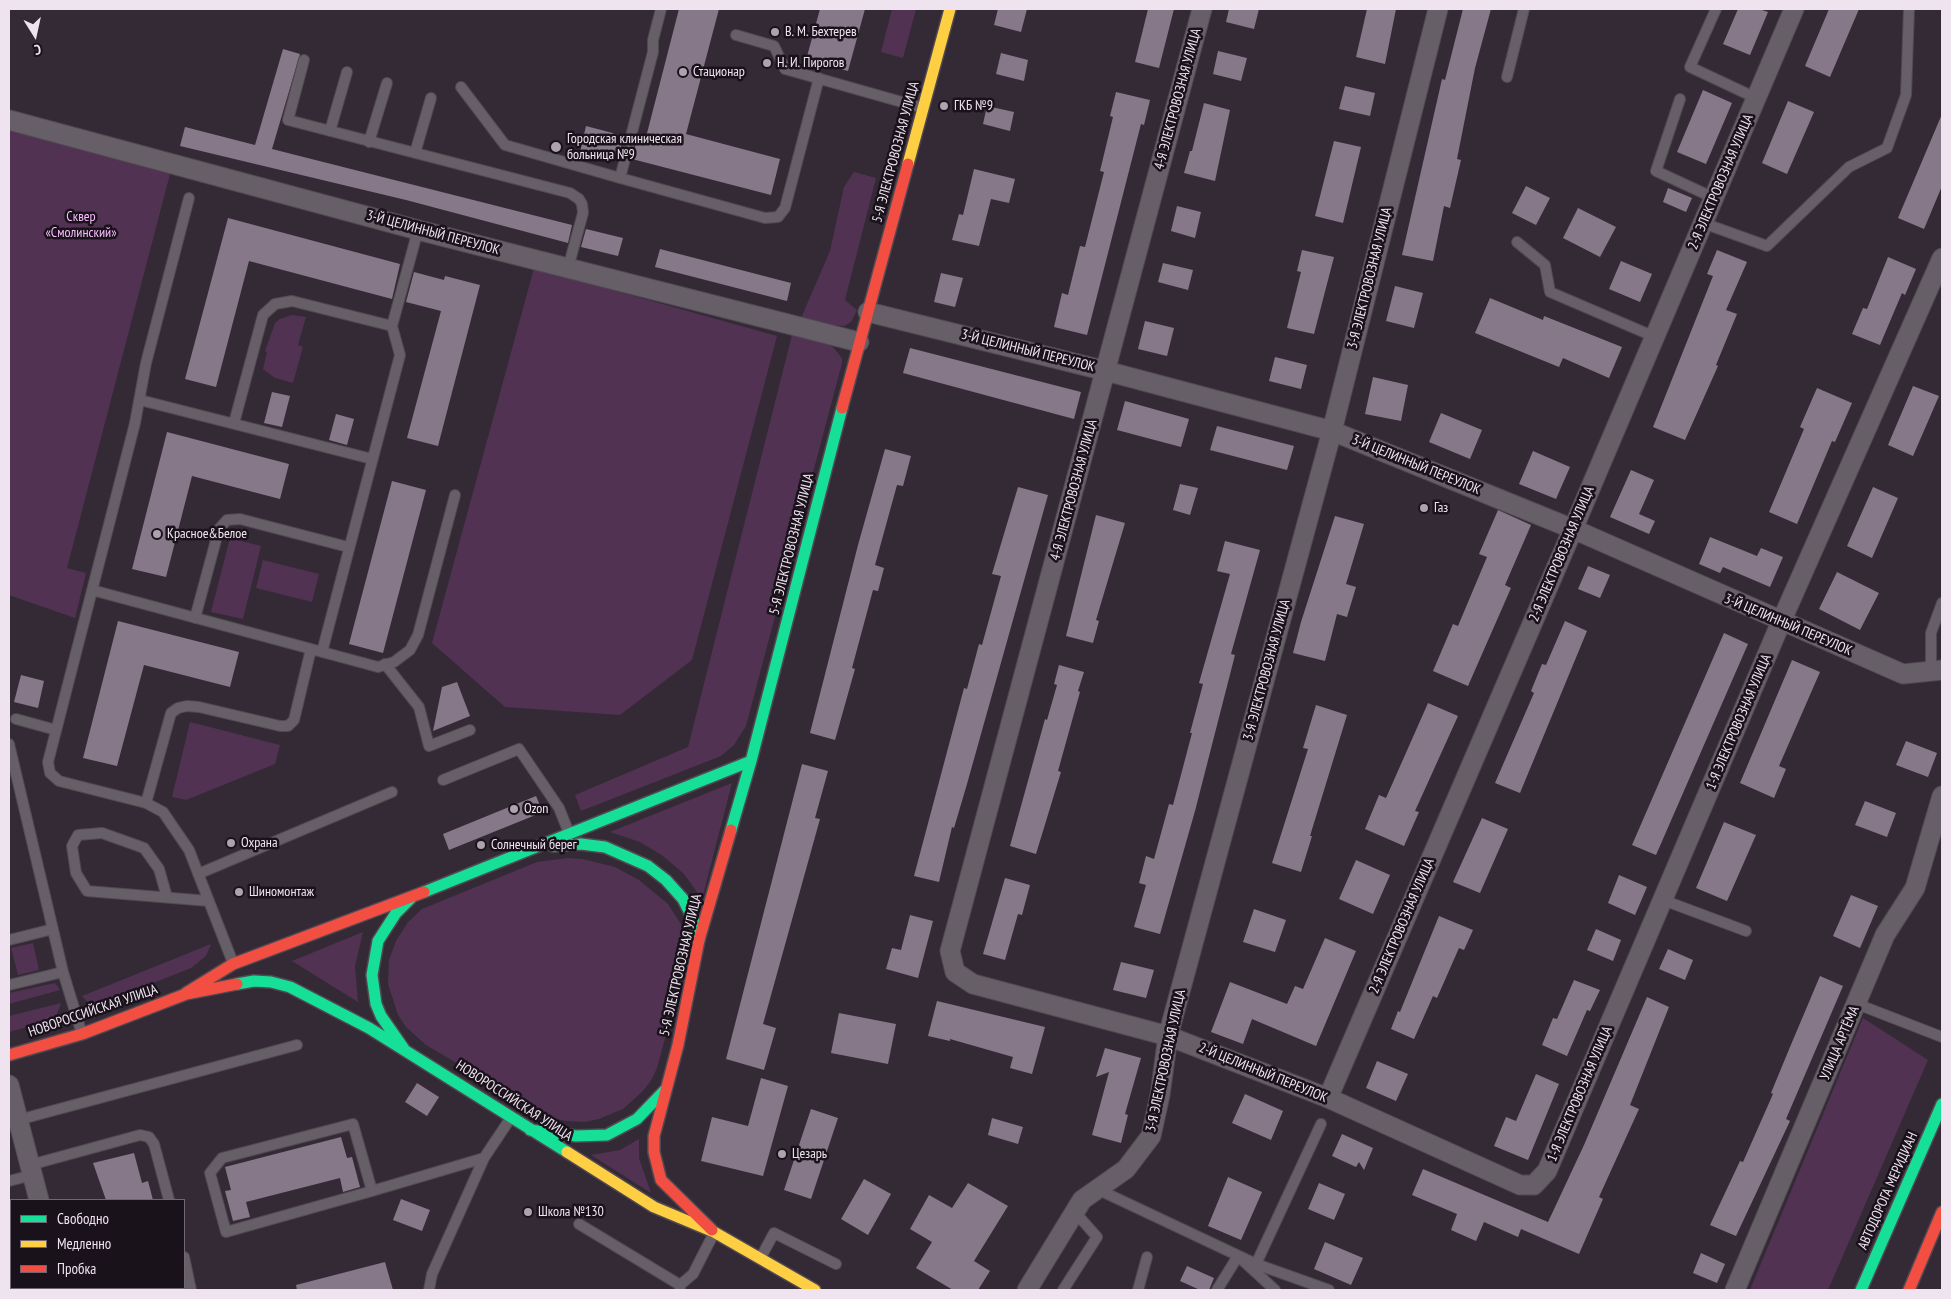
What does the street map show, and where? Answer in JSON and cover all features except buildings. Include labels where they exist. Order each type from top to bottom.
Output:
[{"type":"street","name":"5-Я ЭЛЕКТРОВОЗНАЯ УЛИЦА","points":[[714,1232],[667,1188],[656,1170],[654,1136],[667,1087],[699,940],[751,761],[859,342],[950,9]]},
{"type":"street","name":"4-Я ЭЛЕКТРОВОЗНАЯ УЛИЦА","points":[[955,972],[950,951],[1202,9]]},
{"type":"street","name":"3-Я ЭЛЕКТРОВОЗНАЯ УЛИЦА","points":[[1027,1290],[1082,1200],[1126,1169],[1151,1136],[1160,1095],[1168,1036],[1332,431],[1438,9]]},
{"type":"street","name":"2-Я ЭЛЕКТРОВОЗНАЯ УЛИЦА","points":[[1328,1098],[1573,530],[1794,9]]},
{"type":"street","name":"3-Й ЦЕЛИННЫЙ ПЕРЕУЛОК","points":[[9,120],[418,230],[859,342]]},
{"type":"street","name":"1-Я ЭЛЕКТРОВОЗНАЯ УЛИЦА","points":[[1534,1185],[1547,1171],[1781,622],[1942,258]]},
{"type":"street","name":"3-Й ЦЕЛИННЫЙ ПЕРЕУЛОК","points":[[868,312],[1106,370],[1332,431],[1573,530],[1903,674],[1938,674]]},
{"type":"street","name":"НОВОРОССИЙСКАЯ УЛИЦА","points":[[186,994],[233,964],[414,896],[532,847],[751,761]]},
{"type":"street","name":"УЛИЦА АРТЁМА","points":[[1735,1290],[1885,936],[1915,888],[1942,796]]},
{"type":"street","points":[[532,847],[593,845],[617,851],[638,861],[662,876],[677,891],[692,915],[699,940]]},
{"type":"street","points":[[404,1050],[378,1010],[372,987],[372,969],[375,953],[386,928],[396,913],[414,896]]},
{"type":"street","name":"2-Й ЦЕЛИННЫЙ ПЕРЕУЛОК","points":[[955,972],[973,984],[1168,1036],[1328,1098],[1520,1185],[1534,1185]]},
{"type":"street","name":"НОВОРОССИЙСКАЯ УЛИЦА","points":[[9,1055],[82,1034],[186,994],[254,981],[272,982],[290,987],[310,996],[404,1050],[654,1207],[714,1232],[815,1290]]},
{"type":"street","points":[[9,1085],[39,1199]]},
{"type":"street","points":[[530,1130],[585,1137],[607,1135],[637,1119],[667,1087]]},
{"type":"street","name":"АВТОДОРОГА МЕРИДИАН","points":[[1860,1290],[1942,1104]]},
{"type":"street","points":[[1909,1290],[1942,1212]]},
{"type":"lane","points":[[620,178],[653,52],[653,40],[661,9]]},
{"type":"lane","points":[[1507,77],[1524,9]]},
{"type":"lane","points":[[1716,9],[1690,67],[1756,98]]},
{"type":"lane","points":[[1703,223],[1767,246],[1849,167],[1887,148],[1906,95],[1909,9]]},
{"type":"lane","points":[[736,36],[774,46],[785,69],[924,108]]},
{"type":"lane","points":[[304,60],[288,120],[570,193],[579,199],[582,204],[583,213],[568,268]]},
{"type":"lane","points":[[330,131],[347,72]]},
{"type":"lane","points":[[461,87],[505,145],[764,218],[778,216],[785,208],[819,78]]},
{"type":"lane","points":[[369,142],[387,83]]},
{"type":"lane","points":[[416,153],[431,98]]},
{"type":"lane","points":[[1680,99],[1656,171],[1714,198]]},
{"type":"lane","points":[[189,198],[146,363],[140,400],[48,762],[50,773],[60,781],[146,802],[164,812],[189,850],[233,964]]},
{"type":"lane","points":[[322,652],[400,354],[392,326],[418,230]]},
{"type":"lane","points":[[1517,242],[1545,265],[1550,292],[1655,337]]},
{"type":"lane","points":[[234,423],[263,315],[275,304],[292,301],[392,326]]},
{"type":"lane","points":[[140,400],[372,458]]},
{"type":"lane","points":[[92,590],[378,667],[394,662],[410,650],[418,635],[455,495]]},
{"type":"lane","points":[[195,618],[219,529],[227,520],[240,519],[348,547]]},
{"type":"lane","points":[[1938,674],[1931,633],[1942,603]]},
{"type":"lane","points":[[146,802],[172,713],[187,706],[200,707],[280,726],[288,726],[294,720],[311,649]]},
{"type":"lane","points":[[386,664],[419,707],[429,746],[470,730]]},
{"type":"lane","points":[[16,719],[56,730]]},
{"type":"lane","points":[[9,744],[63,972],[82,1034]]},
{"type":"lane","points":[[443,780],[519,749],[559,808],[569,833]]},
{"type":"lane","points":[[198,874],[392,792]]},
{"type":"lane","points":[[167,897],[159,869],[144,848],[102,833],[78,835],[72,846],[76,873],[87,891],[209,901]]},
{"type":"lane","points":[[1663,900],[1746,931]]},
{"type":"lane","points":[[9,940],[53,929]]},
{"type":"lane","points":[[9,986],[63,972]]},
{"type":"lane","points":[[1857,1004],[1942,1037]]},
{"type":"lane","points":[[18,1120],[297,1045]]},
{"type":"lane","points":[[429,1290],[432,1274],[484,1158],[510,1118]]},
{"type":"lane","points":[[372,1191],[353,1124],[222,1158],[210,1174],[226,1232],[372,1191],[484,1158]]},
{"type":"lane","points":[[1256,1264],[1321,1124]]},
{"type":"lane","points":[[9,1182],[31,1170],[140,1135],[149,1137],[154,1144],[169,1199]]},
{"type":"lane","points":[[1097,1189],[1256,1264],[1329,1290]]},
{"type":"lane","points":[[1063,1290],[1097,1237],[1074,1212]]},
{"type":"lane","points":[[579,1224],[680,1288],[692,1274],[714,1232]]},
{"type":"lane","points":[[760,1258],[774,1233],[836,1264]]},
{"type":"lane","points":[[1219,1289],[1238,1256]]},
{"type":"lane","points":[[1238,1256],[1275,1290]]},
{"type":"lane","points":[[1138,1290],[1147,1257]]},
{"type":"lane","points":[[185,1261],[192,1290]]},
{"type":"green space","points":[[892,9],[916,9],[903,58],[881,52]]},
{"type":"green space","name":"Сквер «Смолинский»","points":[[9,130],[170,174],[67,568],[86,573],[75,618],[9,595]]},
{"type":"green space","points":[[854,172],[876,178],[845,300],[857,310],[851,322],[844,326],[829,325],[801,318],[830,251],[844,187]]},
{"type":"green space","points":[[534,268],[777,336],[692,660],[620,715],[505,707],[432,643]]},
{"type":"green space","points":[[292,315],[306,317],[298,345],[303,347],[293,383],[275,378],[263,369],[267,352],[265,351],[275,323]]},
{"type":"green space","points":[[792,335],[826,343],[833,347],[842,358],[842,363],[746,726],[734,745],[721,756],[581,811],[575,795],[688,747]]},
{"type":"green space","points":[[230,538],[261,546],[243,619],[211,612]]},
{"type":"green space","points":[[263,560],[319,574],[312,602],[256,588]]},
{"type":"green space","points":[[190,722],[280,745],[275,764],[186,800],[172,797]]},
{"type":"green space","points":[[732,783],[702,899],[684,874],[663,856],[640,842],[610,832]]},
{"type":"green space","points":[[568,858],[583,859],[615,867],[639,880],[668,904],[686,932],[686,961],[657,1068],[652,1079],[643,1091],[623,1109],[599,1119],[585,1122],[566,1121],[549,1117],[426,1045],[406,1027],[398,1015],[388,984],[389,960],[396,941],[408,922],[422,909],[537,862]]},
{"type":"green space","points":[[363,932],[355,966],[358,1002],[292,961]]},
{"type":"green space","points":[[33,943],[39,970],[18,975],[11,948]]},
{"type":"green space","points":[[211,944],[206,956],[191,968],[98,1005],[88,1002],[82,996]]},
{"type":"green space","points":[[55,983],[60,990],[9,1004],[9,993]]},
{"type":"green space","points":[[61,1003],[55,1020],[9,1032],[9,1016]]},
{"type":"green space","points":[[1863,1018],[1928,1060],[1828,1290],[1750,1290]]},
{"type":"green space","points":[[639,1139],[639,1158],[651,1193],[591,1155],[620,1150]]},
{"type":"traffic: fast","points":[[731,830],[751,761],[842,408]]},
{"type":"traffic: fast","points":[[424,892],[751,761]]},
{"type":"traffic: fast","points":[[553,846],[581,844],[605,847],[648,866],[666,880],[683,899],[695,923],[699,940]]},
{"type":"traffic: fast","points":[[404,1049],[381,1016],[376,1004],[372,975],[378,941],[396,913],[411,898]]},
{"type":"traffic: fast","points":[[237,984],[254,981],[271,982],[290,987],[369,1028],[567,1152]]},
{"type":"traffic: fast","points":[[530,1130],[576,1136],[607,1135],[637,1119],[665,1090]]},
{"type":"traffic: fast","points":[[1861,1290],[1942,1104]]},
{"type":"traffic: slow","points":[[908,164],[950,9]]},
{"type":"traffic: slow","points":[[567,1152],[654,1207],[714,1232],[815,1290]]},
{"type":"traffic: jam","points":[[842,408],[908,164]]},
{"type":"traffic: jam","points":[[712,1230],[661,1180],[654,1152],[654,1136],[678,1045],[699,940],[731,830]]},
{"type":"traffic: jam","points":[[186,993],[233,964],[424,892]]},
{"type":"traffic: jam","points":[[9,1055],[82,1034],[186,994],[237,984]]},
{"type":"traffic: jam","points":[[1909,1290],[1942,1212]]},
{"type":"place","name":"В. М. Бехтерев","points":[[775,32]]},
{"type":"place","name":"Н. И. Пирогов","points":[[767,63]]},
{"type":"place","name":"Стационар","points":[[683,72]]},
{"type":"place","name":"ГКБ №9","points":[[944,106]]},
{"type":"place","name":"Городская клиническая больница №9","points":[[556,147]]},
{"type":"place","name":"Газ","points":[[1424,508]]},
{"type":"place","name":"Красное&Белое","points":[[157,534]]},
{"type":"place","name":"Ozon","points":[[514,809]]},
{"type":"place","name":"Охрана","points":[[231,843]]},
{"type":"place","name":"Солнечный берег","points":[[481,845]]},
{"type":"place","name":"Шиномонтаж","points":[[239,892]]},
{"type":"place","name":"Цезарь","points":[[782,1154]]},
{"type":"place","name":"Школа №130","points":[[528,1212]]}]
